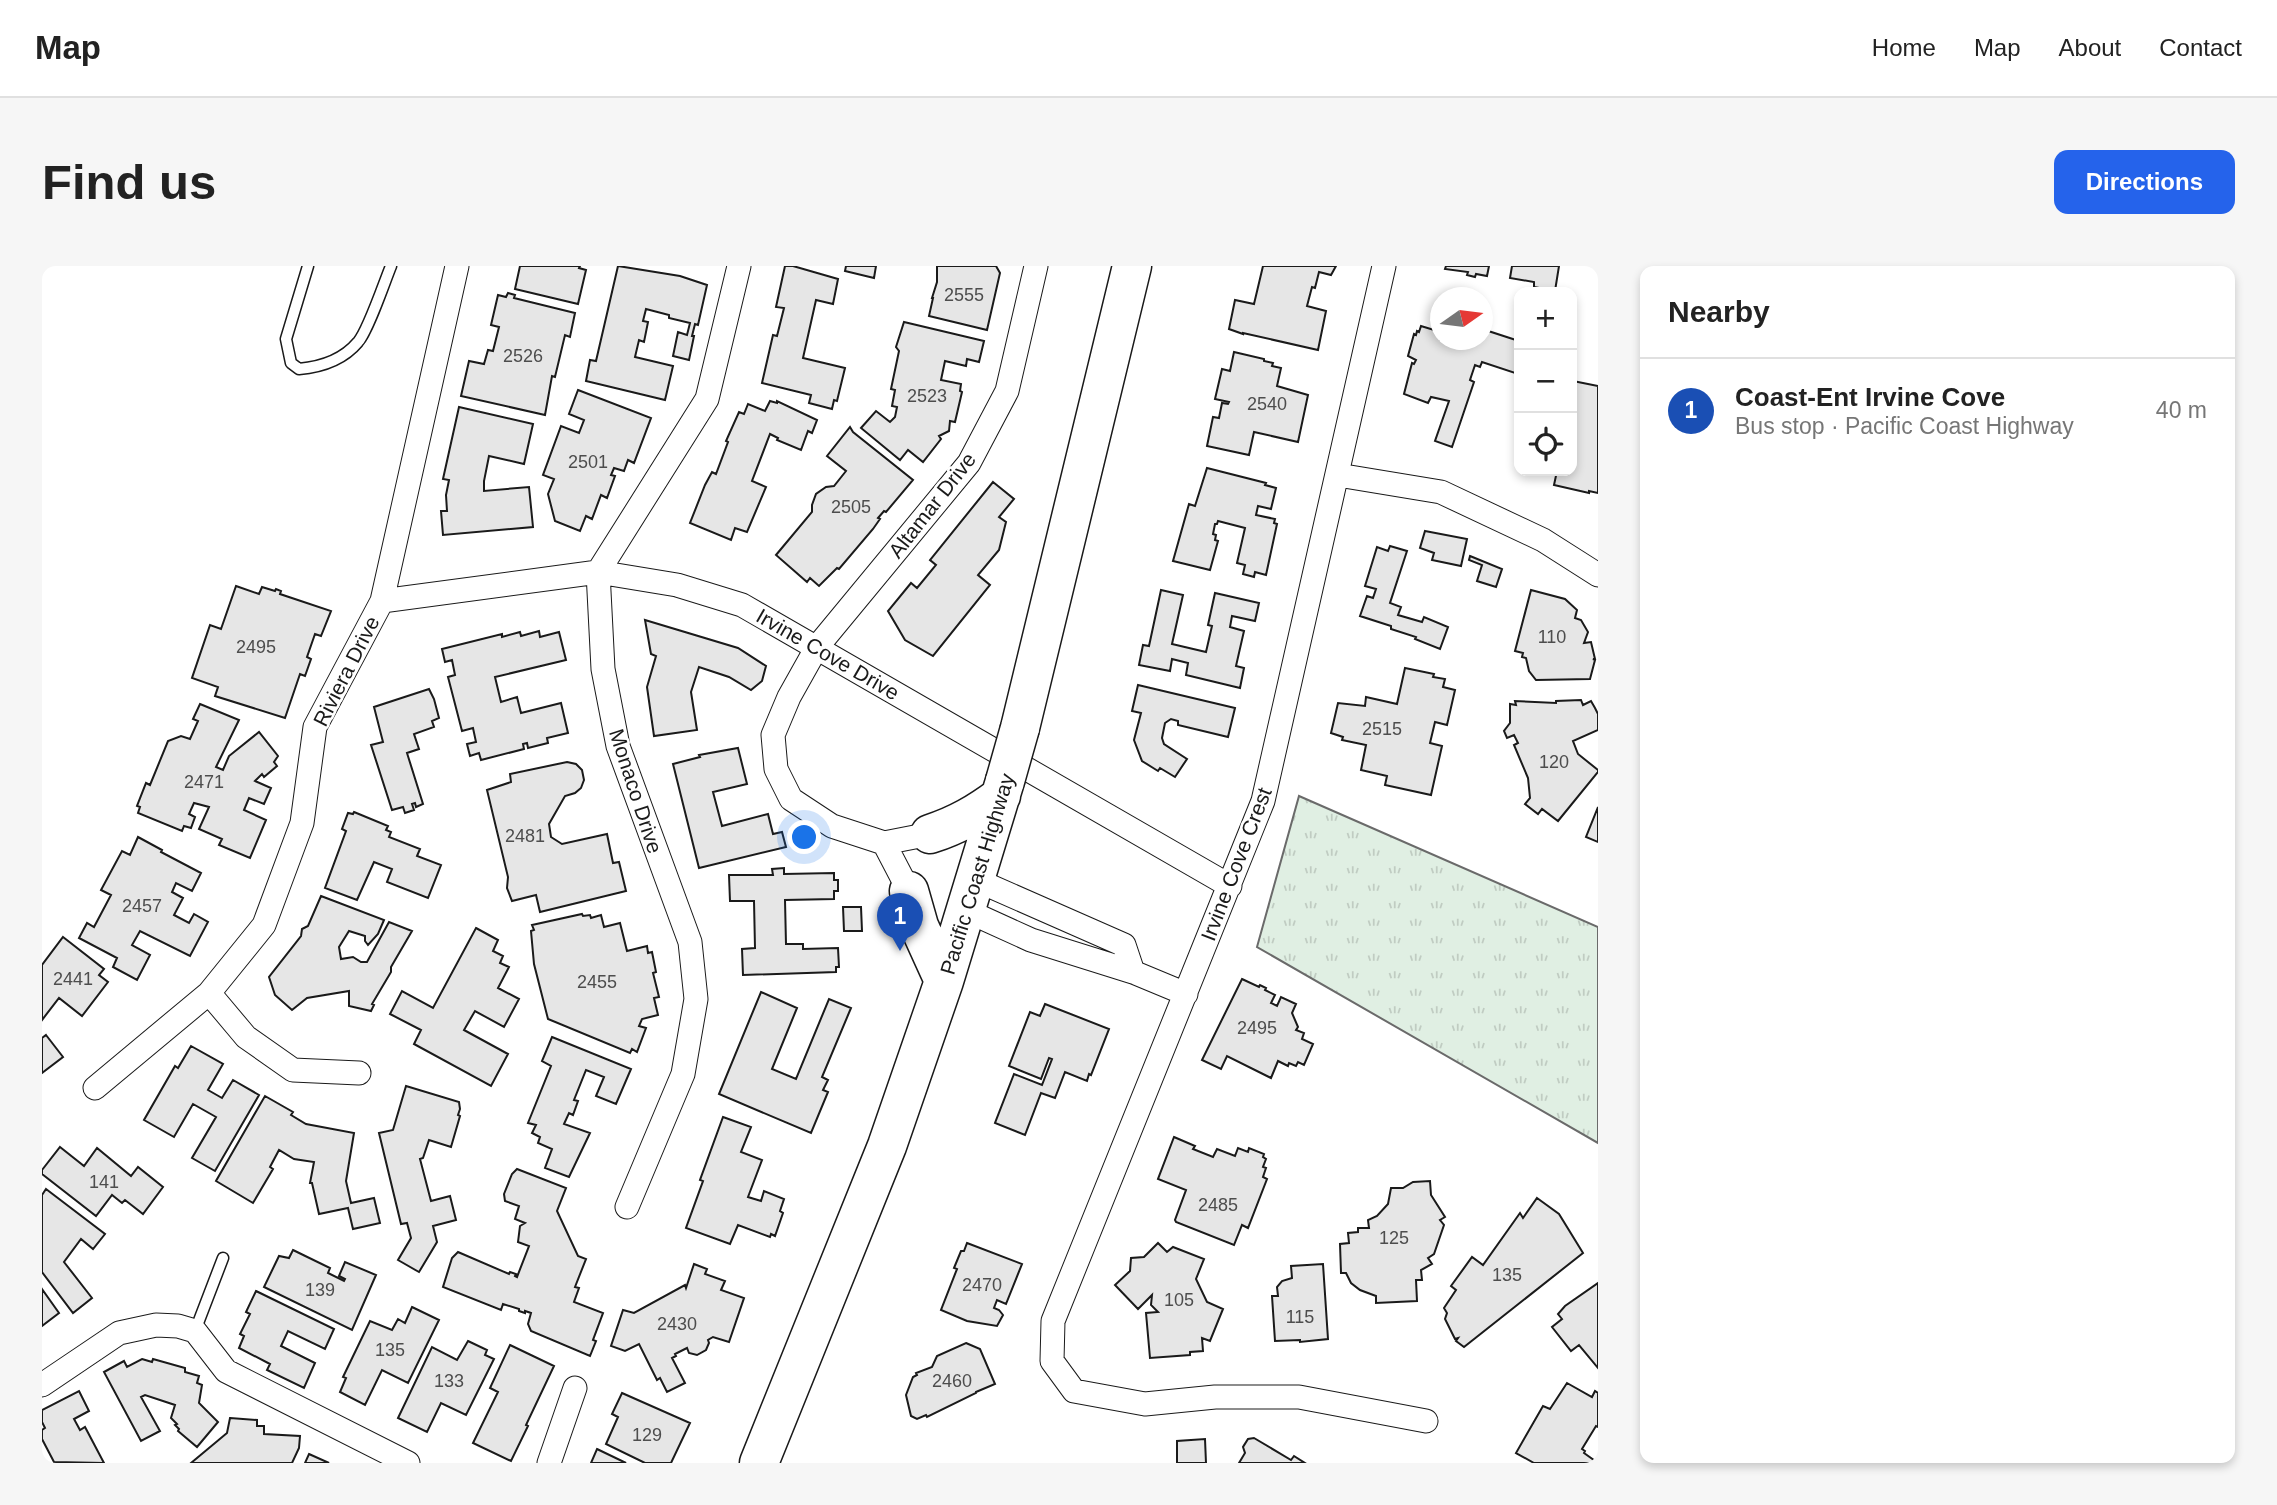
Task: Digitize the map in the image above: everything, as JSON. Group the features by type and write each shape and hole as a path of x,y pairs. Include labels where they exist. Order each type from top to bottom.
{"highway":[{"name":"Pacific Coast Highway","path":"759,1463 887,1146 944,981 1020,727 1132,266"},
{"path":"930,834 954,827 975,816 1003,788"},
{"path":"909,891 919,926 944,981"}],"street":[{"name":"Riviera Drive","path":"95,1088 209,993 264,925 302,823 315,727 382,601 457,266"},
{"path":"598,572 707,399 740,266"},
{"name":"Altamar Drive","path":"884,843 832,826 790,799 776,769 773,735 789,697 817,647 969,463 1007,391 1036,266"},
{"name":"Irvine Cove Crest","path":"1384,266 1264,801 1053,1321 1052,1361 1074,1391 1145,1404 1214,1397 1300,1397 1426,1421"},
{"path":"1338,475 1441,492 1543,540 1598,575"},
{"name":"Irvine Cove Drive","path":"382,601 598,572 677,585 742,605 1230,886"},
{"name":"Monaco Drive","path":"598,572 603,668 618,746 690,942 696,999 683,1074 627,1208"},
{"path":"909,891 884,843 930,834"},
{"path":"969,895 1045,912 1124,945 1133,972"},
{"path":"969,895 1031,940 1133,972 1186,994"},
{"path":"209,993 246,1037 293,1070 359,1073"},
{"path":"42,1385 120,1333 156,1325 178,1326 195,1331 226,1371 408,1463"},
{"path":"549,1463 575,1388"}],"lane":[{"path":"308,266 286,339 291,363 299,369 319,367 339,358 359,341 391,266"},
{"path":"195,1331 223,1258"}],"green space":[{"path":"1299,796 1598,927 1598,1143 1257,947"}],"building":[{"path":"520,266 580,266 579,268 586,270 578,304 515,289"},
{"path":"618,266 680,276 707,285 698,325 695,324 692,336 689,360 673,356 678,332 687,335 690,323 646,309 643,321 648,322 644,342 639,340 635,357 673,366 665,400 586,381 590,360 596,361"},
{"path":"785,266 838,279 833,304 816,300 803,358 845,368 837,401 834,400 832,409 809,403 811,395 762,383 773,335 777,336 784,308 776,307"},
{"path":"846,266 876,266 874,278 845,271"},
{"path":"937,266 996,266 1000,273 987,330 929,316 937,282"},
{"path":"1263,266 1336,266 1331,275 1319,272 1307,306 1326,311 1318,350 1229,329 1235,300 1254,304"},
{"path":"1446,266 1489,266 1487,276 1476,274 1475,277 1467,275 1468,272 1445,269"},
{"path":"1512,266 1559,266 1556,287 1534,287 1534,282 1510,278"},
{"path":"508,293 515,295 514,298 575,313 570,337 565,335 555,377 552,376 545,415 461,396 469,361 484,364 488,350 493,351 499,327 491,325 498,295 506,297"},
{"path":"904,322 984,341 979,362 967,359 966,366 945,361 941,380 961,384 962,392 955,422 950,421 949,431 939,436 941,439 923,462 908,450 900,460 861,428 876,411 890,422 895,417 897,407 892,406 895,390 891,389 899,351 896,347"},
{"path":"1421,326 1430,329 1430,350 1493,350 1493,333 1514,339 1514,373 1482,362 1480,367 1475,365 1470,380 1474,382 1452,447 1435,441 1449,401 1431,397 1428,403 1404,394 1412,363 1416,360 1408,356 1414,334 1419,332"},
{"path":"1234,352 1273,363 1272,366 1281,368 1277,386 1308,395 1298,442 1254,432 1249,455 1207,446 1213,417 1219,418 1222,403 1229,402 1215,399 1222,369 1230,371"},
{"path":"1577,382 1598,386 1598,493 1554,485 1556,476 1577,476"},
{"path":"578,390 651,418 634,463 628,460 624,471 614,468 611,475 615,476 607,498 601,495 592,519 586,516 580,531 555,521 548,494 554,479 543,475 561,426 579,433 584,420 569,414"},
{"path":"770,401 777,401 817,420 812,433 808,431 801,450 777,440 778,438 770,434 752,481 766,487 747,532 735,528 731,540 690,523 705,485 712,472 716,474 728,442 726,441 739,412 744,414 748,404 765,411"},
{"path":"459,407 533,424 524,464 489,456 484,491 529,487 533,527 443,535 441,511 447,511 449,480 443,479"},
{"path":"850,427 913,480 878,518 880,519 873,529 839,569 819,586 810,578 807,582 776,555 812,512 816,494 826,487 834,486 846,471 827,456"},
{"path":"1207,468 1276,488 1271,509 1258,506 1256,515 1275,519 1274,523 1277,524 1266,575 1255,572 1254,577 1243,574 1245,565 1237,563 1245,528 1218,521 1213,534 1218,541 1210,570 1173,561 1189,504 1195,506"},
{"path":"993,482 1014,499 999,517 1006,522 999,550 978,575 990,585 933,656 905,640 888,611 911,583 917,588 936,565 930,560"},
{"path":"1425,531 1467,539 1461,566 1432,560 1434,553 1420,548"},
{"path":"1390,546 1407,551 1390,603 1401,607 1398,615 1422,622 1424,617 1448,627 1440,649 1391,629 1391,626 1360,616 1367,596 1373,598 1376,589 1365,586 1377,547 1388,551"},
{"path":"1470,556 1502,569 1496,587 1477,581 1482,565 1469,560"},
{"path":"236,586 259,594 262,587 275,591 276,589 281,591 280,594 331,611 321,636 315,634 307,657 311,659 305,676 300,674 285,718 215,696 218,687 192,678 210,625 221,629"},
{"path":"1161,590 1183,595 1172,644 1206,652 1215,593 1259,603 1255,621 1232,616 1230,627 1244,631 1236,666 1244,668 1240,688 1186,675 1188,663 1172,659 1170,671 1139,665 1143,645 1149,646"},
{"path":"1531,590 1565,599 1577,610 1575,618 1581,620 1588,632 1584,643 1591,642 1595,659 1590,679 1536,680 1529,671 1526,658 1522,657 1523,653 1515,651"},
{"path":"645,620 738,648 766,666 762,681 751,690 729,677 699,667 691,692 697,730 654,736 647,687 656,656 651,654"},
{"path":"539,631 540,637 559,632 566,660 495,677 501,702 517,697 521,713 561,703 568,733 547,738 548,743 528,748 527,743 523,744 524,749 481,760 479,753 470,756 467,744 476,742 473,728 462,731 448,677 455,675 452,660 445,662 442,649 502,634 502,637 520,632 521,636"},
{"path":"1405,668 1434,674 1433,677 1445,679 1443,687 1455,690 1447,725 1435,722 1430,743 1442,746 1431,795 1385,785 1387,776 1361,770 1366,745 1342,740 1343,737 1331,733 1338,703 1365,706 1366,697 1397,704"},
{"path":"1138,685 1235,708 1228,737 1178,725 1178,721 1171,719 1165,723 1162,738 1164,744 1187,759 1175,777 1160,768 1158,771 1142,761 1134,740 1141,713 1132,711"},
{"path":"429,689 439,718 432,721 434,727 414,734 419,749 407,753 423,804 416,807 415,803 412,804 414,810 405,813 403,807 392,810 371,745 383,742 374,707"},
{"path":"1581,700 1583,705 1591,701 1595,708 1598,714 1598,730 1573,741 1578,754 1598,772 1558,821 1542,809 1538,814 1525,804 1530,798 1528,778 1514,745 1518,743 1514,735 1507,738 1504,731 1510,723 1510,704 1516,705 1515,701 1556,703"},
{"path":"200,704 239,720 216,767 223,770 229,756 259,732 278,756 274,762 277,766 255,781 271,788 264,804 249,798 244,810 266,820 250,858 219,845 222,839 199,829 209,807 194,803 189,814 195,817 191,828 184,826 182,831 138,813 140,807 137,806 146,783 150,785 168,741 181,736 190,739 198,721 193,719"},
{"path":"738,748 747,784 713,792 722,826 768,814 773,834 782,832 786,847 699,868 673,764 700,757 699,755"},
{"path":"567,762 576,764 582,770 584,780 581,788 565,796 549,824 551,837 562,844 607,834 613,863 619,862 626,891 540,912 536,895 512,901 487,790 511,782 510,774"},
{"path":"1598,807 1598,842 1586,837"},
{"path":"354,812 388,826 386,830 391,832 389,837 420,849 417,856 441,865 428,898 387,882 392,869 374,862 357,900 325,888 346,831 342,829 348,813"},
{"path":"138,837 201,873 192,891 176,883 172,892 183,898 174,915 189,923 194,914 208,922 190,956 140,931 132,945 150,955 137,980 113,967 117,958 79,938 87,923 94,927 111,895 101,890 122,851 130,855"},
{"path":"784,868 784,874 834,873 834,880 838,880 838,891 834,891 834,899 785,900 786,944 803,944 803,949 838,948 839,967 836,967 836,972 743,975 742,949 755,948 754,901 730,901 729,875 773,875 772,869"},
{"path":"321,896 384,920 378,934 368,945 365,936 349,931 339,947 341,959 353,957 367,962 389,922 412,931 372,1004 374,1005 371,1011 349,1006 349,991 307,998 292,1010 275,995 269,977 301,936 302,929 308,926"},
{"path":"843,907 861,907 862,931 844,931"},
{"path":"582,914 590,915 591,918 601,915 604,927 620,923 627,951 647,946 648,953 652,952 656,972 653,973 659,997 654,998 658,1015 642,1019 639,1026 646,1028 637,1052 632,1049 630,1053 548,1019 534,964 532,925"},
{"path":"476,928 498,940 493,951 503,956 500,963 509,967 498,988 519,999 504,1027 475,1011 464,1030 508,1054 491,1086 414,1044 421,1030 390,1014 402,991 433,1008"},
{"path":"63,937 104,969 99,975 108,982 82,1016 59,998 42,1020 42,965"},
{"path":"1242,979 1266,988 1265,990 1275,995 1271,1003 1277,1006 1281,997 1296,1004 1292,1013 1298,1027 1296,1030 1304,1033 1302,1039 1313,1044 1304,1065 1298,1062 1296,1066 1289,1063 1288,1066 1278,1061 1271,1078 1227,1056 1221,1069 1202,1060"},
{"path":"761,992 797,1008 772,1069 796,1079 829,999 851,1008 822,1077 828,1080 823,1090 828,1092 811,1133 719,1094"},
{"path":"1045,1004 1109,1029 1087,1081 1065,1072 1055,1098 1041,1093 1025,1135 995,1123 1014,1074 1042,1085 1052,1059 1049,1058 1041,1079 1009,1066 1030,1012 1040,1016"},
{"path":"46,1035 63,1057 42,1073 42,1038"},
{"path":"552,1037 631,1069 616,1104 596,1096 604,1077 586,1070 574,1100 578,1101 573,1115 569,1113 564,1124 590,1133 569,1177 545,1168 552,1149 538,1143 540,1137 532,1133 536,1125 528,1123 551,1066 542,1061"},
{"path":"191,1046 223,1064 208,1090 222,1098 233,1080 259,1095 215,1171 192,1158 216,1117 193,1104 174,1137 144,1120 175,1066 178,1068"},
{"path":"406,1086 459,1102 460,1109 451,1147 429,1140 423,1158 420,1159 431,1201 450,1196 456,1220 433,1226 437,1242 419,1272 398,1260 411,1238 407,1223 401,1224 379,1133 393,1130"},
{"path":"265,1096 293,1112 291,1115 306,1124 354,1133 346,1181 351,1203 374,1198 380,1223 353,1229 348,1208 319,1214 310,1183 314,1162 294,1159 279,1150 270,1167 273,1169 253,1203 216,1181"},
{"path":"723,1117 751,1127 741,1152 762,1160 748,1197 761,1201 764,1191 784,1199 780,1211 783,1213 775,1236 771,1234 770,1237 738,1225 730,1244 686,1228"},
{"path":"1174,1137 1213,1157 1217,1149 1235,1156 1238,1148 1248,1152 1249,1148 1264,1154 1266,1159 1263,1167 1266,1168 1263,1177 1267,1179 1248,1228 1242,1225 1234,1245 1176,1222 1186,1190 1158,1179"},
{"path":"60,1147 84,1166 97,1148 131,1176 138,1167 163,1187 143,1214 125,1200 122,1203 112,1195 96,1216 42,1174 42,1170"},
{"path":"517,1169 566,1188 557,1211 578,1256 586,1259 575,1287 579,1288 574,1302 603,1313 590,1356 531,1331 528,1324 531,1313 503,1304 501,1310 443,1287 452,1258 458,1252 509,1274 516,1274 517,1277 529,1246 518,1242 520,1226 525,1223 515,1219 519,1206 505,1201 504,1194 512,1174"},
{"path":"1430,1181 1431,1195 1445,1217 1440,1220 1444,1225 1434,1254 1428,1258 1432,1264 1421,1270 1422,1280 1416,1280 1417,1301 1376,1303 1376,1296 1360,1290 1351,1283 1346,1273 1341,1273 1340,1244 1349,1243 1348,1233 1358,1232 1358,1228 1369,1228 1368,1220 1377,1216 1388,1204 1391,1188 1403,1188 1413,1182"},
{"path":"46,1189 105,1234 93,1249 81,1239 64,1262 92,1298 73,1313 42,1272 42,1195"},
{"path":"1537,1198 1559,1214 1583,1253 1464,1347 1456,1341 1458,1338 1455,1339 1445,1319 1447,1313 1444,1308 1456,1290 1451,1286 1472,1257 1483,1265 1520,1213 1523,1218"},
{"path":"967,1243 1022,1264 1006,1304 997,1300 994,1308 1003,1315 997,1326 967,1321 941,1310 957,1269 954,1268"},
{"path":"1158,1243 1167,1252 1173,1247 1204,1259 1196,1279 1207,1302 1223,1309 1210,1341 1202,1338 1203,1351 1190,1352 1190,1355 1150,1358 1146,1313 1158,1312 1151,1305 1152,1295 1138,1309 1115,1285 1130,1271 1131,1258 1144,1257"},
{"path":"293,1250 330,1268 328,1273 344,1281 345,1279 339,1276 345,1262 376,1275 352,1330 264,1287 279,1256 289,1258"},
{"path":"694,1264 707,1269 705,1274 725,1281 721,1290 744,1298 729,1342 713,1337 708,1340 706,1350 697,1355 689,1353 687,1348 675,1354 672,1358 685,1383 667,1392 660,1378 657,1380 639,1344 625,1351 611,1346 623,1310 634,1313 685,1285 686,1288"},
{"path":"1323,1264 1328,1339 1275,1341 1272,1296 1278,1296 1277,1287 1282,1281 1292,1278 1291,1266"},
{"path":"1598,1283 1598,1368 1579,1345 1571,1351 1552,1327 1562,1319 1558,1314 1565,1306"},
{"path":"42,1289 59,1313 42,1326"},
{"path":"256,1291 334,1329 325,1349 288,1331 281,1346 315,1363 304,1388 267,1370 270,1364 239,1348 244,1336 240,1334 250,1314 246,1312"},
{"path":"412,1307 439,1320 408,1383 382,1370 365,1405 340,1392 346,1378 343,1377 370,1321 392,1330 398,1319 405,1323"},
{"path":"468,1341 487,1350 485,1355 494,1359 466,1415 441,1403 427,1432 398,1418 432,1347 457,1360"},
{"path":"966,1343 980,1349 995,1384 927,1417 926,1415 917,1419 911,1416 906,1395 916,1373 932,1367 937,1356"},
{"path":"510,1345 554,1366 511,1461 473,1443 498,1392 490,1388"},
{"path":"142,1359 152,1362 153,1359 185,1368 185,1372 199,1376 197,1383 202,1385 199,1403 218,1422 197,1447 178,1431 175,1425 177,1424 171,1418 175,1405 145,1395 141,1397 160,1431 141,1441 104,1372 124,1361 127,1367"},
{"path":"1567,1383 1592,1397 1595,1391 1598,1393 1598,1427 1596,1426 1582,1449 1598,1463 1534,1463 1516,1453 1543,1406 1550,1409"},
{"path":"79,1391 89,1411 74,1419 80,1430 85,1427 104,1463 54,1462 42,1439 42,1430 45,1428 42,1410"},
{"path":"622,1393 690,1423 671,1463 645,1463 606,1444 618,1417 612,1414"},
{"path":"230,1418 257,1420 257,1426 264,1426 264,1434 300,1436 299,1448 292,1463 191,1463 227,1433"},
{"path":"1254,1438 1291,1460 1294,1456 1305,1463 1239,1463 1245,1453 1243,1447 1248,1439"},
{"path":"1205,1439 1206,1463 1177,1463 1177,1441"},
{"path":"597,1449 626,1463 591,1463"},
{"path":"309,1454 329,1463 305,1463"}],"place":[{"name":"Coast-Ent Irvine Cove","path":"900,951"}]}
